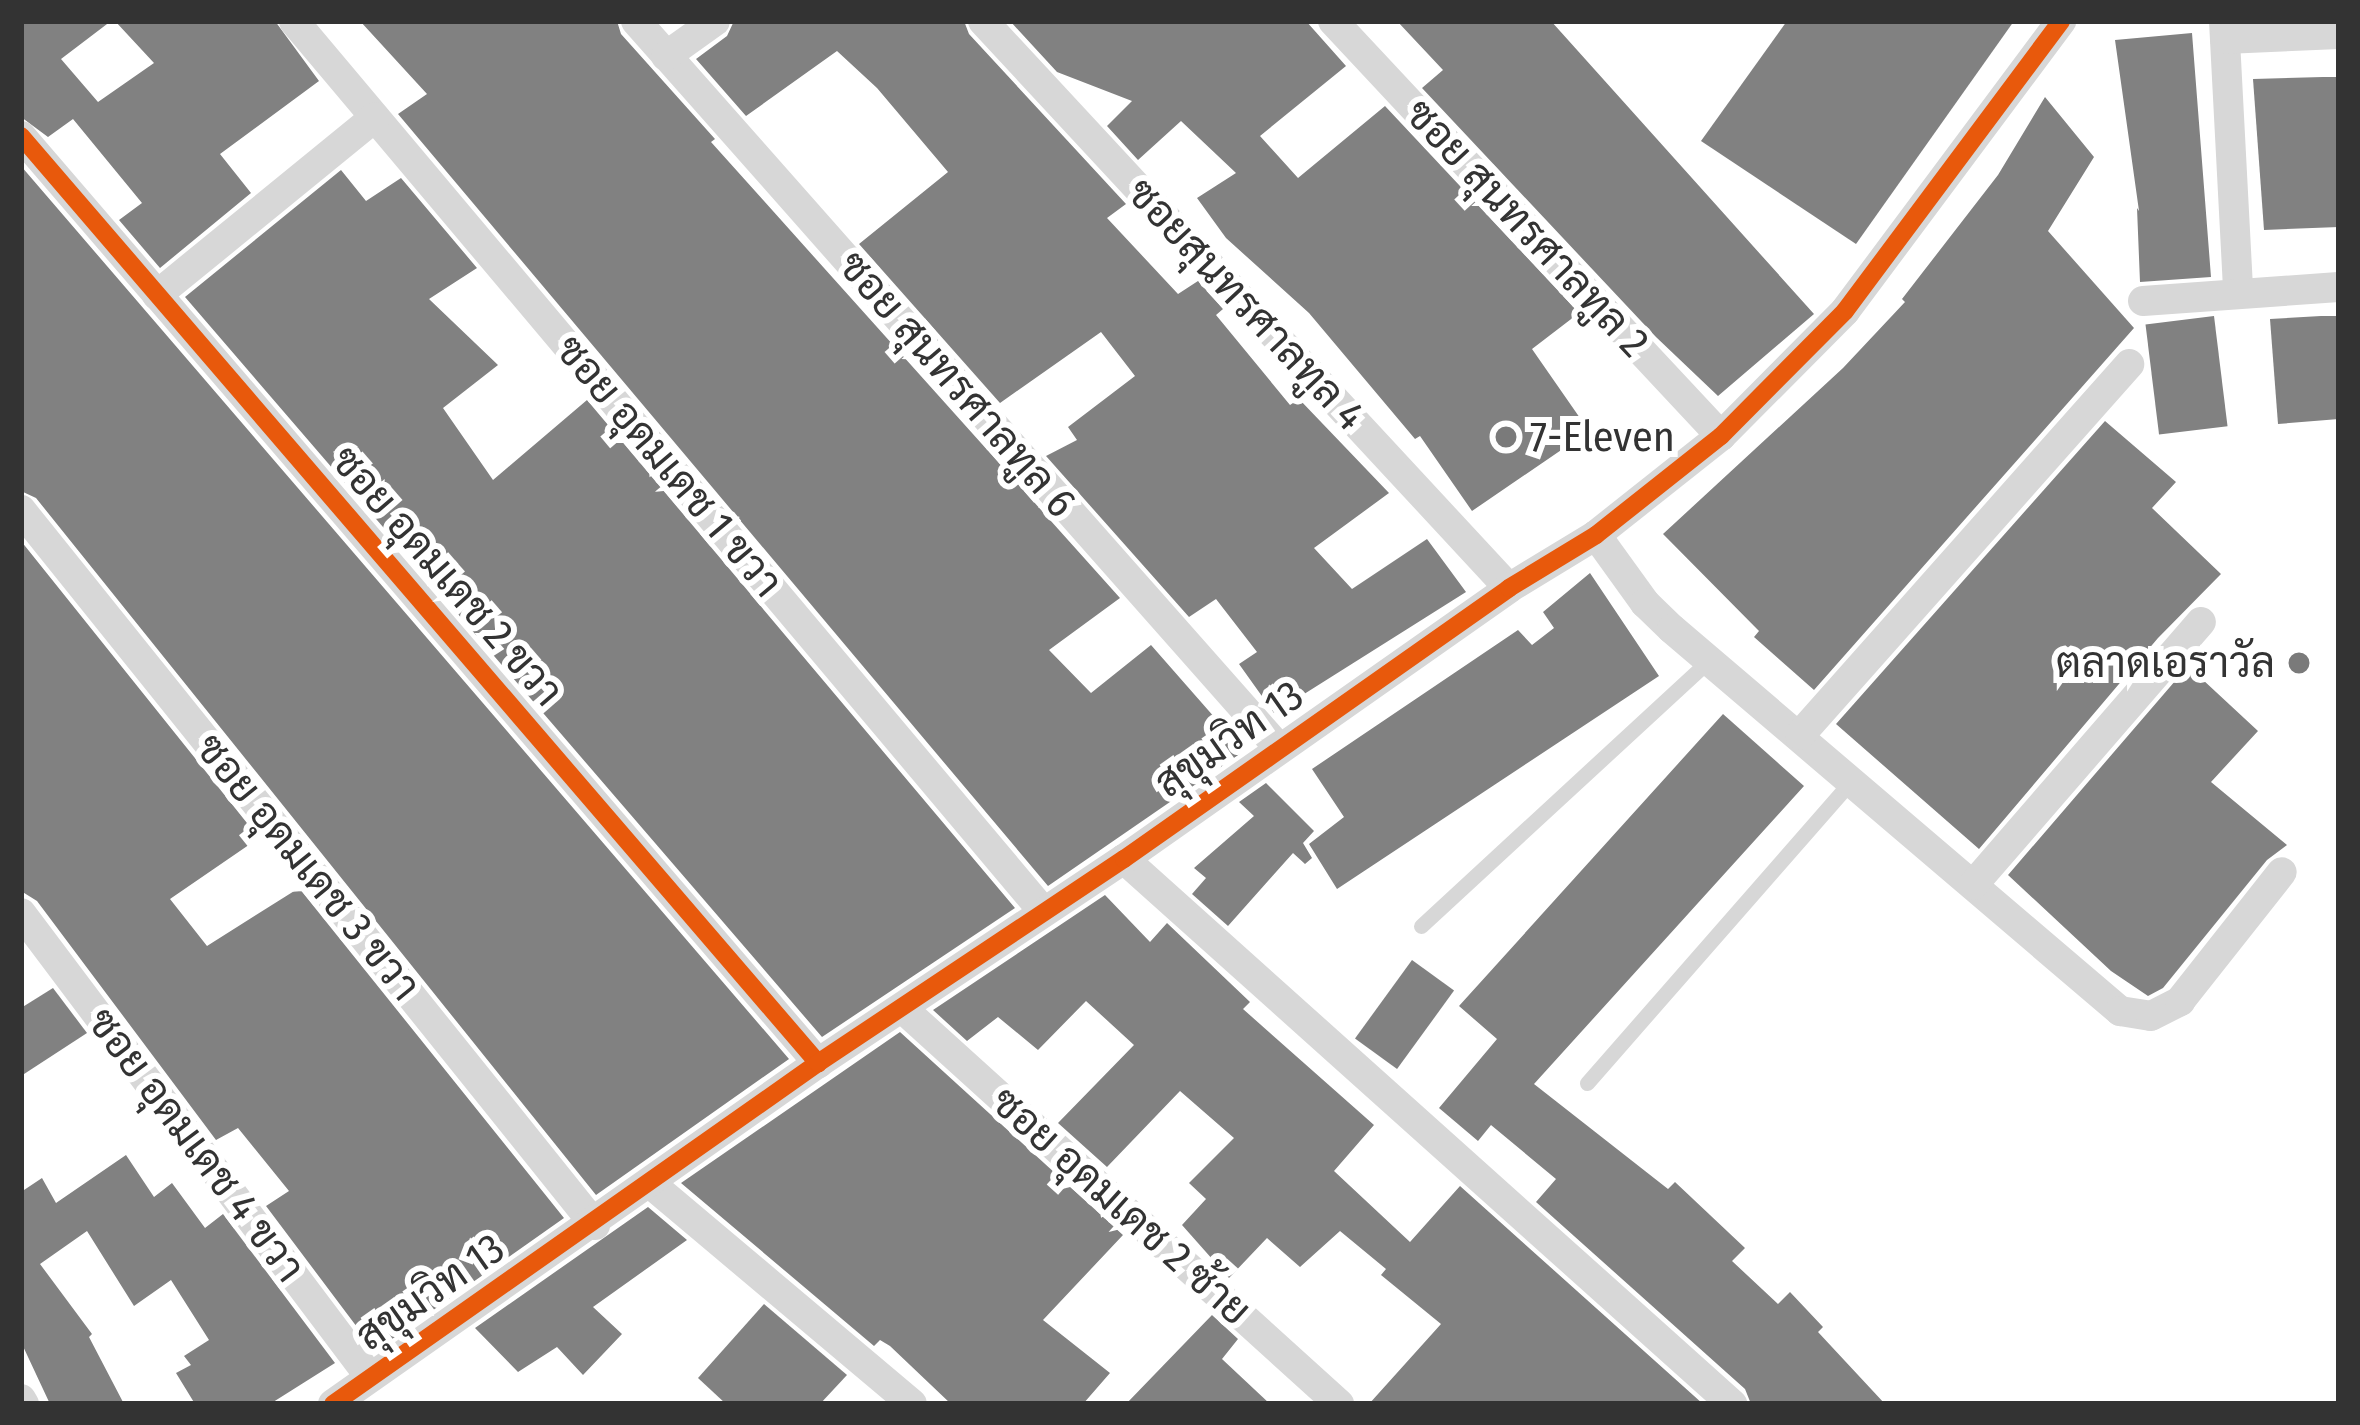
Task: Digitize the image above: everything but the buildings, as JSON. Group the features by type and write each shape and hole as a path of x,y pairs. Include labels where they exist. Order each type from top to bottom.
{"street":[{"name":"ซอย อุดมเดช 1 ขวา","path":"294,21 1043,910"},
{"name":"ซอย สุนทรศาลทูล 6","path":"636,21 1278,747"},
{"path":"666,56 715,21"},
{"name":"ซอยสุนทรศาลทูล 4","path":"983,21 1510,587"},
{"name":"ซอย สุนทรศาลทูล 2","path":"1334,21 1721,436"},
{"name":"สุขุมวิท 13","path":"333,1404 480,1298 595,1225 818,1063 1124,859 1510,587 1596,535 1721,436 1845,311 2061,21"},
{"path":"2238,291 2224,30 2339,34"},
{"path":"157,295 375,116"},
{"name":"ซอย อุดมเดช 2 ขวา","path":"21,136 818,1063"},
{"path":"2144,301 2339,287"},
{"path":"1800,735 2128,364"},
{"name":"ซอย อุดมเดช 3 ขวา","path":"21,510 595,1225"},
{"path":"1596,535 1645,603 2120,1011 2151,1016 2180,1001 2282,872"},
{"path":"1973,885 2201,622"},
{"path":"1124,859 1732,1404"},
{"name":"ซอย อุดมเดช 4 ขวา","path":"21,913 370,1377"},
{"name":"ซอย อุดมเดช 2 ซ้าย","path":"902,1008 1339,1404"},
{"path":"651,1184 912,1404"}],"lane":[{"path":"1421,926 1709,660"},
{"path":"1587,1083 1852,780"}],"cycle path":[{"path":"333,1404 818,1063 1124,859 1509,588 1596,535 1721,436 1845,311 2061,21"},
{"path":"21,136 818,1063"}],"place":[{"name":"7-Eleven","path":"1506,437"},
{"name":"ตลาดเอราวัล","path":"2299,663"}]}
